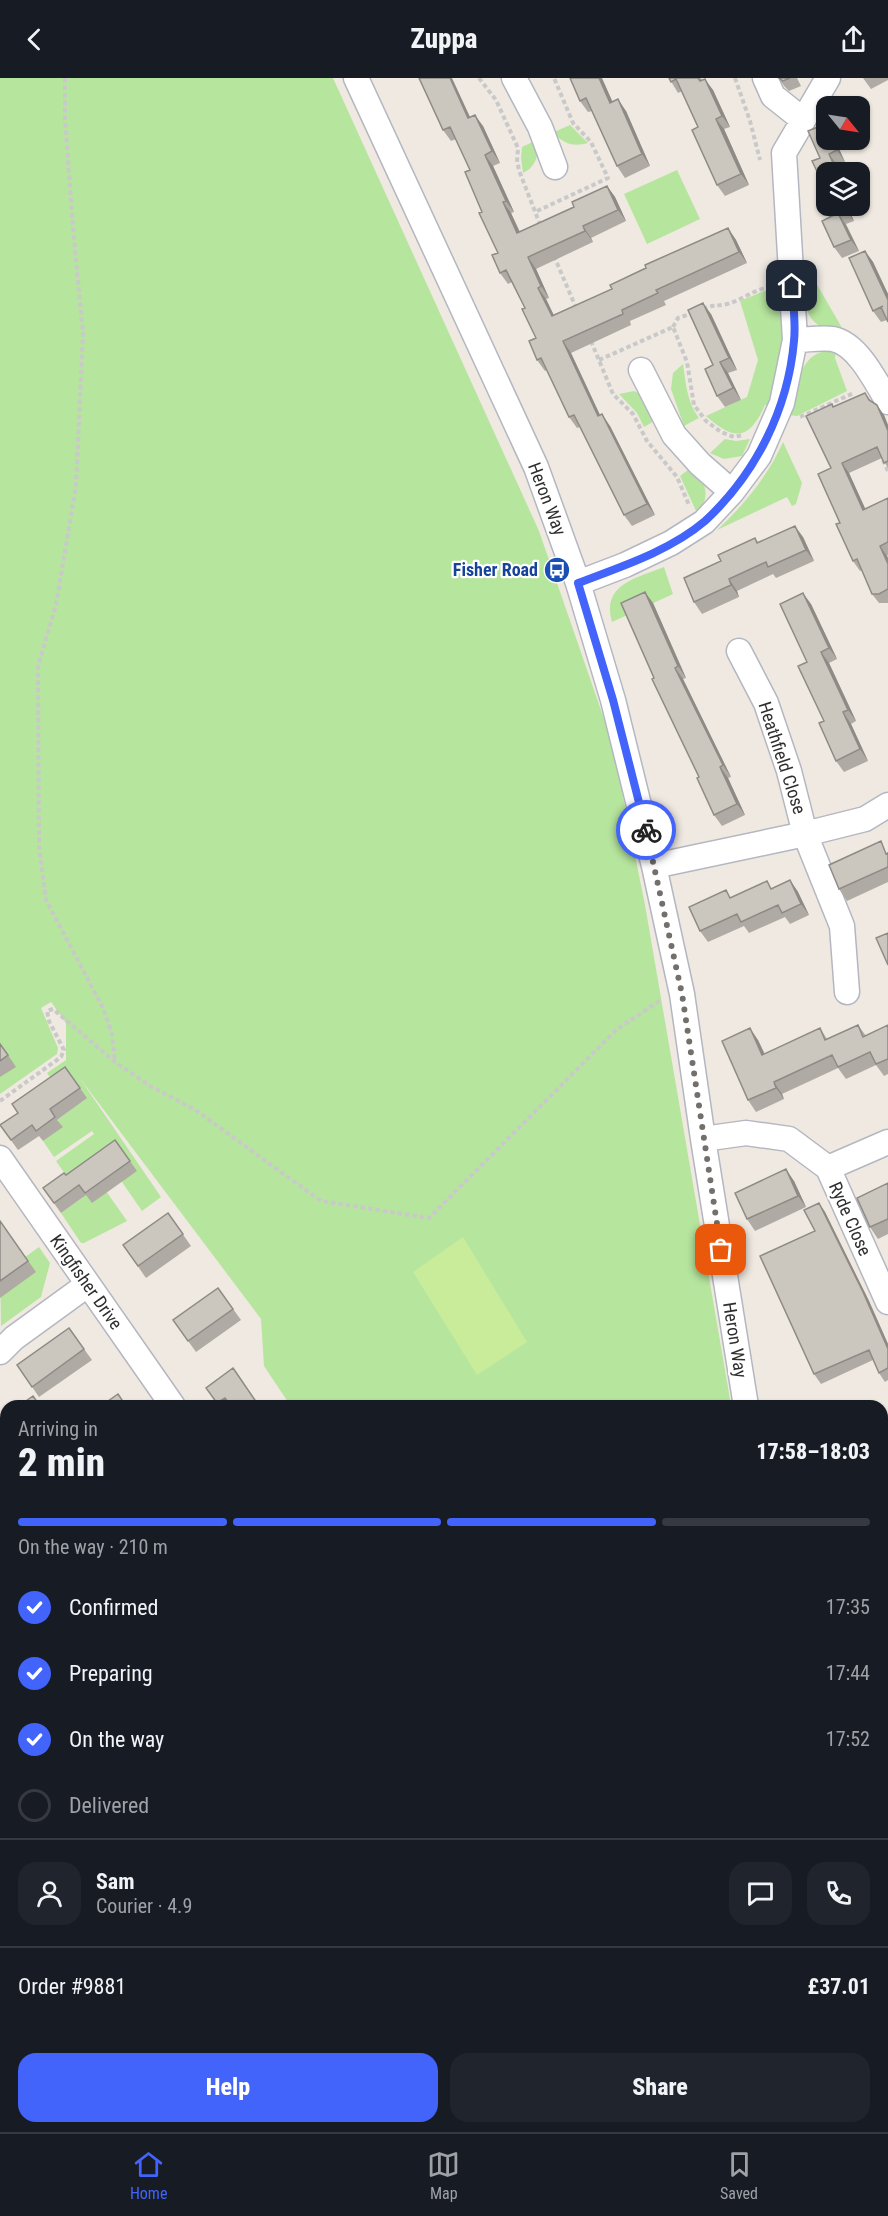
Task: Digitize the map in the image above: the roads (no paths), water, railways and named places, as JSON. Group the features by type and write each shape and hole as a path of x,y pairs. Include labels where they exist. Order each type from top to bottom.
{"street":[{"path":"514,78 540,127 555,167"},
{"path":"765,78 773,96 802,120"},
{"path":"578,583 625,565 671,543 698,525 732,492 759,456 782,403 795,340 784,153 828,78"},
{"name":"Heron Way","path":"361,80 536,467 578,583 613,700 654,866 682,994 745,1400"},
{"path":"795,340 834,339 842,343 858,355 888,402"},
{"path":"641,370 674,435 700,464 732,492"},
{"name":"Heathfield Close","path":"739,651 766,703 789,771 805,834"},
{"name":"Heathfield Close","path":"654,866 865,819 888,805"},
{"path":"805,834 842,927 847,992"},
{"name":"Ryde Close","path":"703,1139 746,1133 789,1139 828,1168 888,1302"},
{"name":"Ryde Close","path":"828,1168 888,1142"},
{"name":"Kingfisher Drive","path":"0,1158 169,1400"},
{"path":"0,1352 14,1338 87,1285"}],"place":[{"name":"Fisher Road","path":"557,570"}]}
